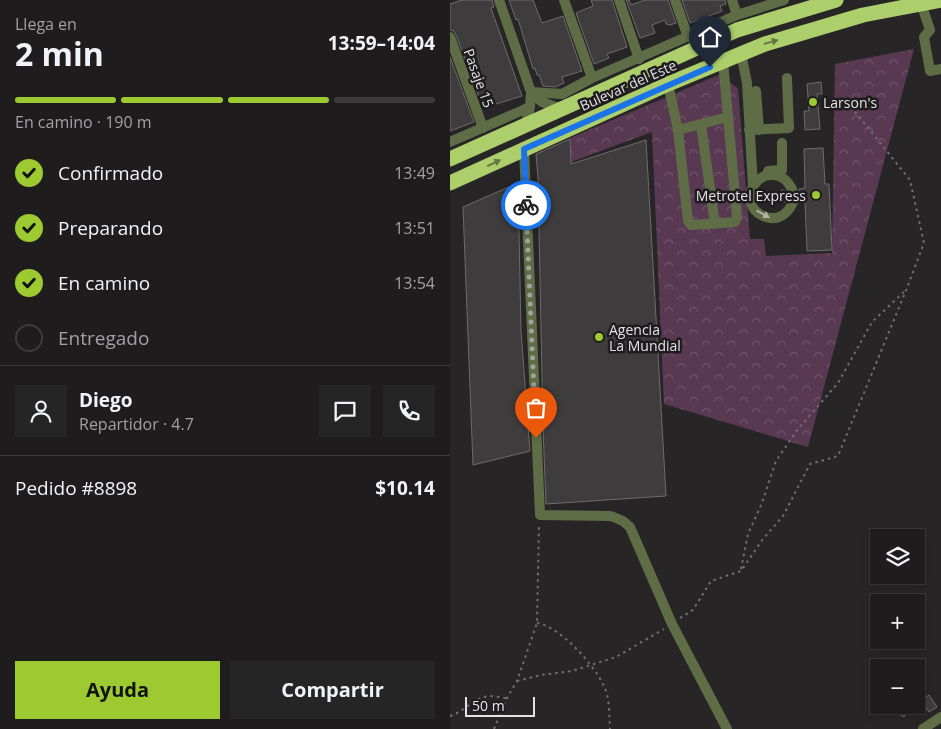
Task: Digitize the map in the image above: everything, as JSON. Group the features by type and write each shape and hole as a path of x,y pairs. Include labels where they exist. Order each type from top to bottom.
{"highway":[{"name":"Bulevar del Este","path":"450,159 737,30 836,0"},
{"name":"Bulevar del Este","path":"450,183 668,84 765,44 863,15 941,0"}],"street":[{"path":"499,0 531,92 526,124"},
{"path":"564,0 592,78"},
{"path":"619,0 639,59"},
{"path":"675,0 688,37"},
{"path":"732,0 737,15"},
{"path":"531,92 562,94 592,78 737,15 784,0"},
{"path":"921,3 930,30"},
{"path":"941,30 930,30 924,37 930,70 941,69"},
{"name":"Pasaje 15","path":"450,38 483,128"},
{"path":"742,53 754,130"},
{"path":"668,84 678,130 688,221 691,225 735,222 737,217 723,61"},
{"path":"754,130 789,128 787,78"},
{"path":"756,91 753,186 750,200 753,207 763,217 770,218 784,215 793,202"},
{"path":"531,92 542,102 560,109"},
{"path":"450,142 530,107"},
{"path":"678,130 728,117"},
{"path":"701,125 715,224"},
{"path":"752,172 782,170 782,143"},
{"path":"524,149 540,515 611,516 623,520 630,527 672,624 727,729"},
{"path":"753,186 763,177 777,176 784,178 792,189"},
{"path":"923,729 941,717"}],"path":[{"path":"517,681 541,675 572,671 616,657 693,610 711,580 741,571 763,539 783,516 810,464 838,456 924,243 910,180 852,108"},
{"path":"741,571 748,534 762,502 776,460 798,429 838,383 872,322 907,288"},
{"path":"494,729 507,698 517,681 537,623 540,515"},
{"path":"537,623 547,625 565,639 592,666 605,688 610,729"},
{"path":"450,716 456,715 483,698 491,696 507,698"}],"green space":[{"path":"914,49 808,447 664,404 652,132 571,162 570,138 721,74 738,89 750,239 764,239 766,256 832,253 835,64"}],"building":[{"path":"462,0 492,0 494,7 491,8 522,96 483,108 456,35 454,31 450,30 450,4"},
{"path":"509,0 533,0 542,23 563,16 582,71 562,77 564,83 555,87 543,86 535,68 533,69 518,19 516,20"},
{"path":"591,0 612,0 627,47 607,54 609,58 594,64 576,13 593,6"},
{"path":"626,0 629,0 631,5 645,0 668,0 676,23 666,24 665,20 652,25 655,33 640,38"},
{"path":"682,0 725,0 726,4 720,6 722,11 690,23"},
{"path":"450,57 474,122 450,131"},
{"name":"Larson's","path":"821,82 822,94 817,94 820,129 805,130 804,111 809,111 807,84"},
{"name":"Agencia La Mundial","path":"570,139 571,164 646,140 666,496 546,504 536,154"},
{"name":"Metrotel Express","path":"823,148 825,184 829,184 832,250 807,251 805,202 800,202 799,198 794,195 798,193 799,189 805,188 804,149"},
{"path":"518,183 521,331 530,451 473,465 463,207"},
{"path":"781,190 784,190 791,196 785,202 781,202"},
{"path":"929,695 937,707 929,712 925,706 925,698"}],"way so far":[{"path":"526,205 536,438"}],"place":[{"name":"Larson's","path":"813,102"},
{"name":"Metrotel Express","path":"816,195"},
{"name":"Agencia La Mundial","path":"599,337"}],"route":[{"path":"526,205 524,149 710,67"}]}
